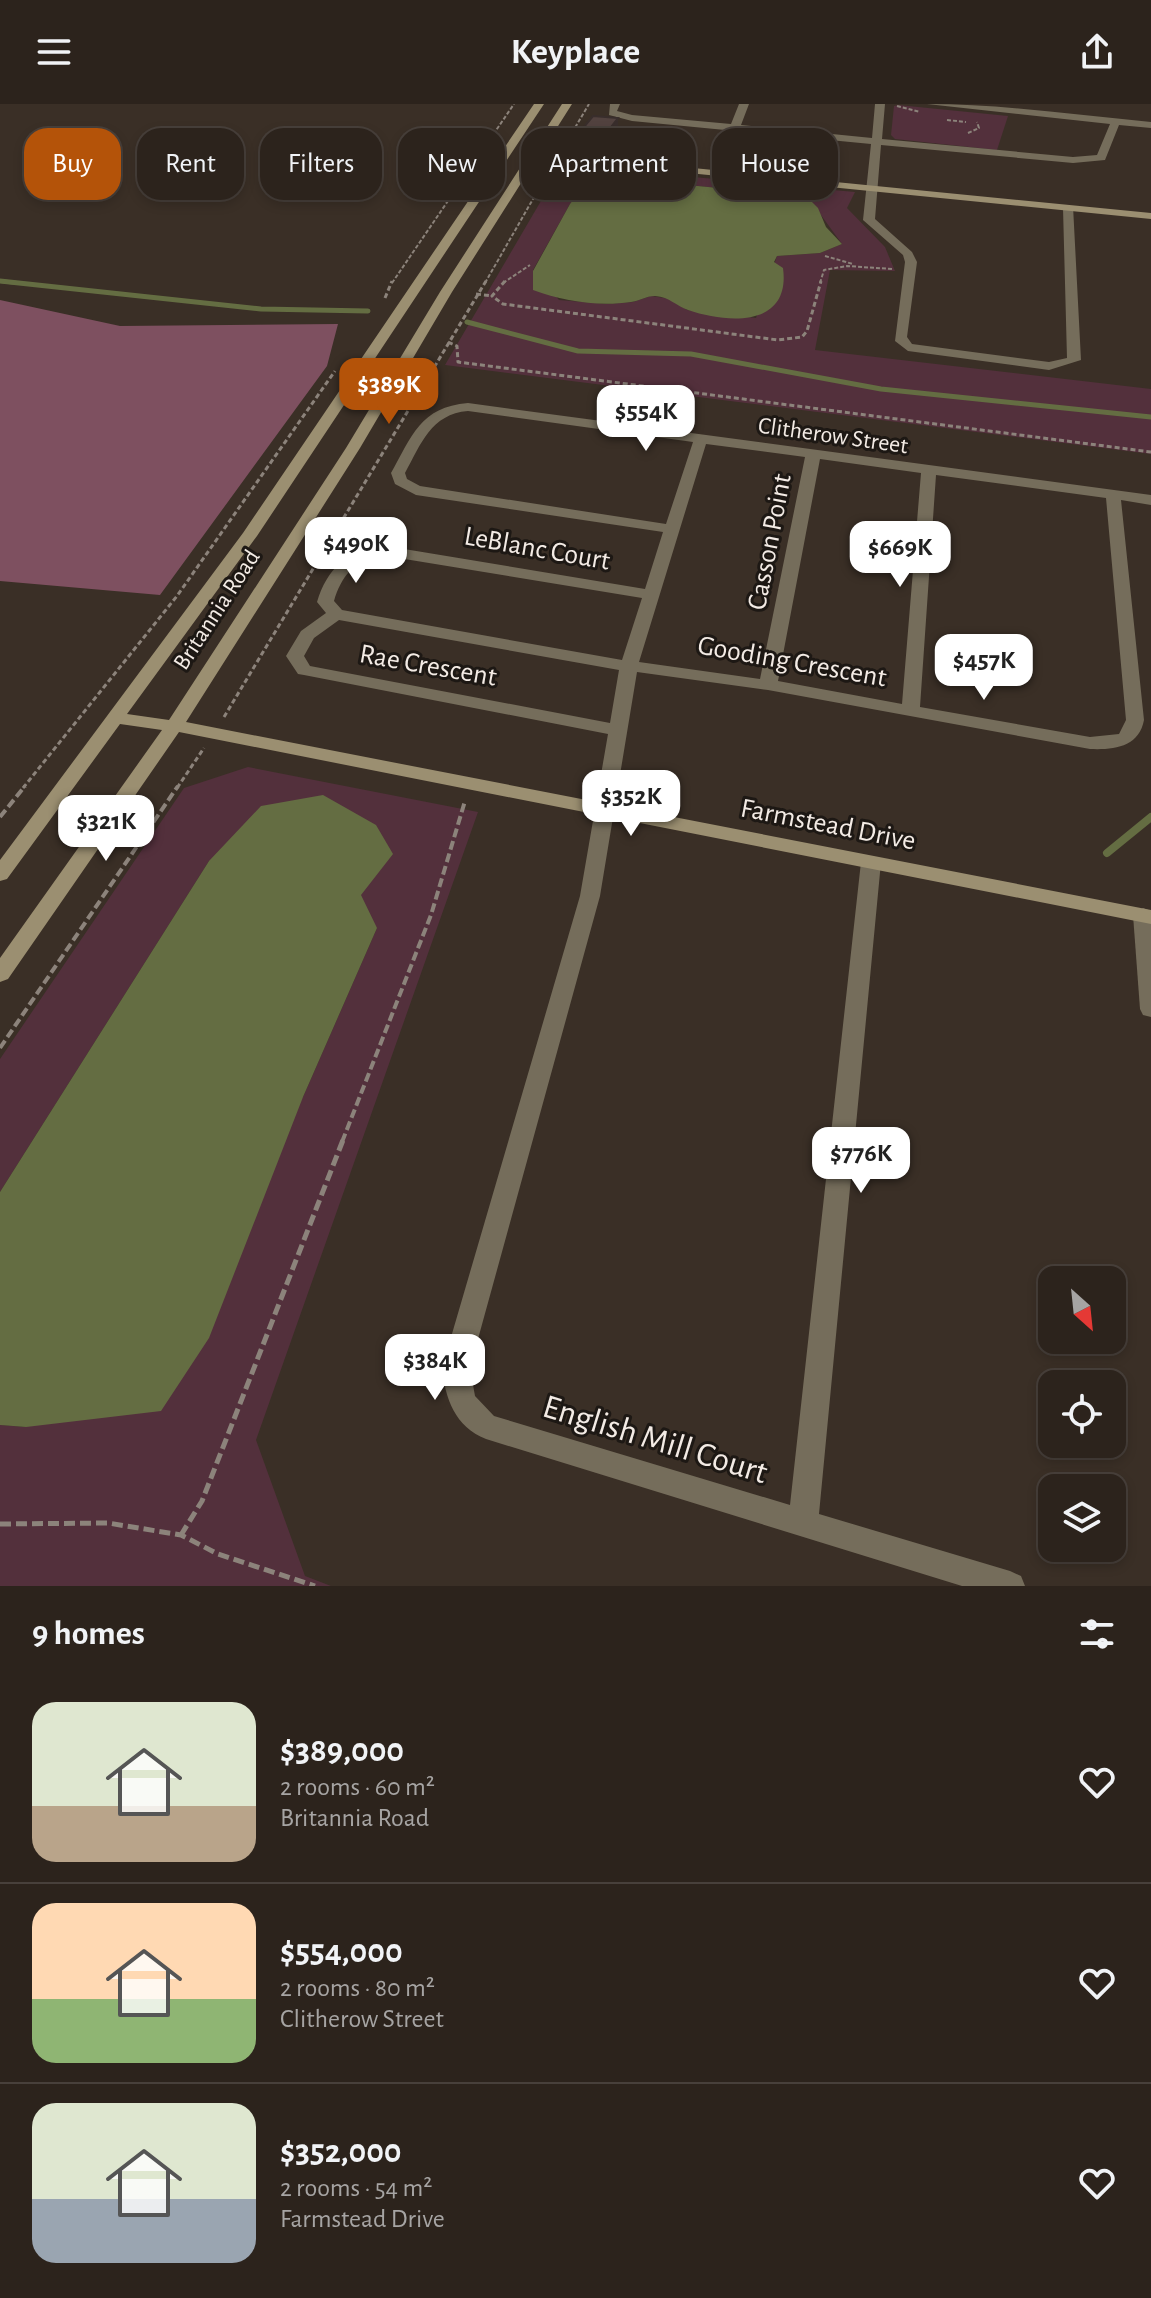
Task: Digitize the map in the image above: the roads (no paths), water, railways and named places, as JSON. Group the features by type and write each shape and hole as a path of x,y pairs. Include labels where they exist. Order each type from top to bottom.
{"main road":[{"name":"Britannia Road","path":"0,874 249,536 539,104"},
{"name":"Britannia Road","path":"552,128 567,104"},
{"path":"508,152 521,153"},
{"path":"696,171 1151,216"},
{"name":"Britannia Road","path":"0,974 174,726 353,448 446,292 521,178"},
{"name":"Farmstead Drive","path":"117,718 215,732 1147,916"}],"street":[{"path":"615,104 612,113 623,117 1090,160 1101,158 1116,121"},
{"path":"735,127 744,104"},
{"path":"880,104 869,220 908,254 911,271 900,338 908,347 1049,366 1067,364 1075,357 1069,208"},
{"path":"932,104 1151,125"},
{"name":"Clitherow Street","path":"671,529 416,490 400,481 398,473 434,414 457,407 1151,500"},
{"name":"English Mill Court","path":"700,441 629,665 590,896 456,1368 457,1391 468,1414 486,1426 1010,1586"},
{"name":"Casson Point","path":"768,685 813,456"},
{"path":"911,710 929,471"},
{"name":"Gooding Crescent","path":"629,665 768,685 1090,743 1127,739 1134,731 1135,720 1113,495"},
{"name":"LeBlanc Court","path":"336,614 327,607 326,597 346,562 355,556 380,550 651,595"},
{"path":"336,614 629,665"},
{"name":"Rae Crescent","path":"336,614 307,635 295,656 304,670 618,730"},
{"path":"803,1523 871,862"},
{"path":"1147,916 1151,1009"}],"waterway":[{"path":"17,283 0,281 261,309 368,311"},
{"path":"467,322 578,351 691,354 881,389 1151,417"},
{"path":"1107,853 1151,817"}]}
